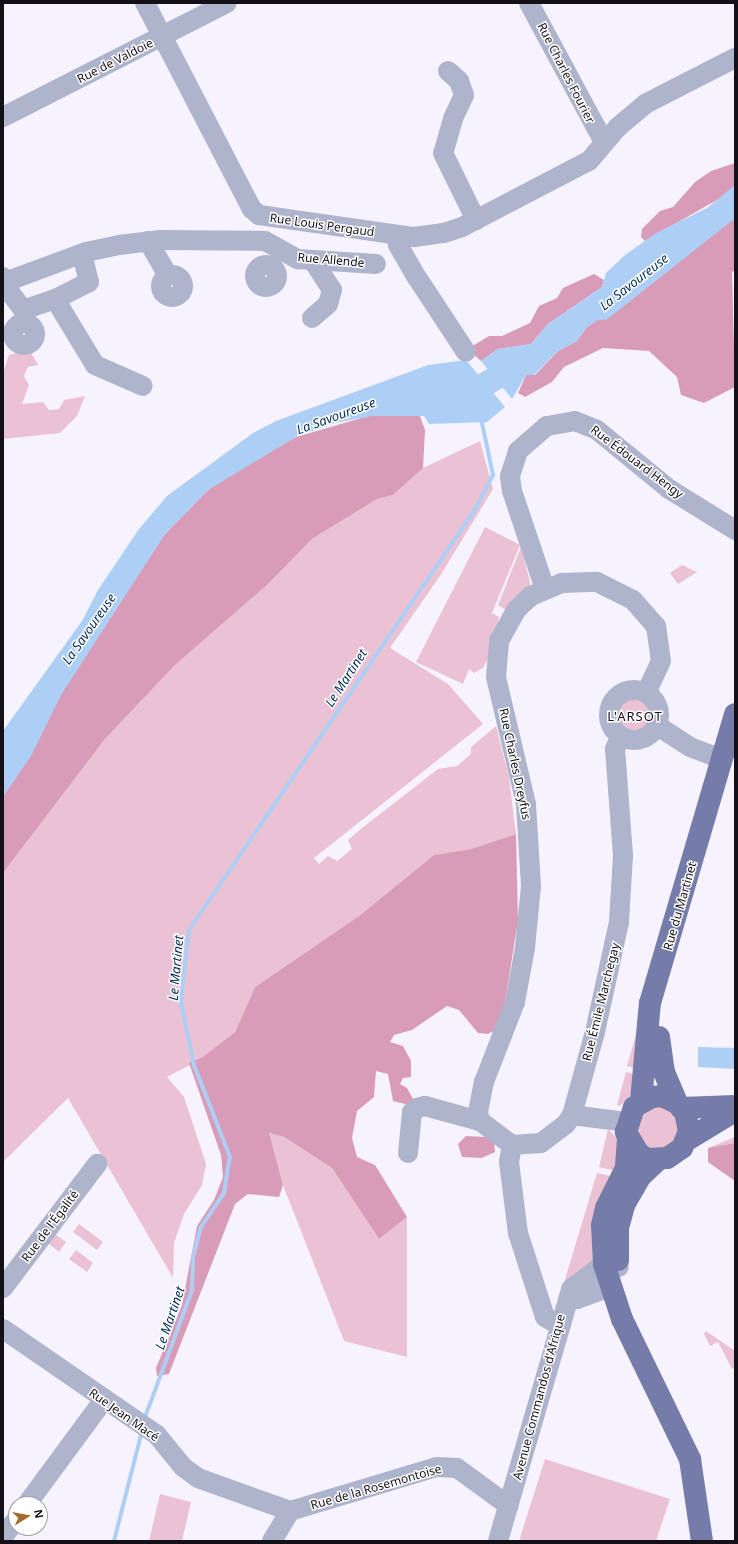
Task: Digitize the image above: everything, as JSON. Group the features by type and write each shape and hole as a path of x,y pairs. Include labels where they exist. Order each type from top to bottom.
{"main road":[{"name":"Rue du Martinet","path":"641,1101 650,1003 658,984 735,714"},
{"path":"658,984 662,1066 688,1122 687,1140"},
{"path":"702,1541 690,1459 610,1280 602,1225 606,1208 626,1168 627,1130 641,1101 662,1096 679,1105 735,1106"},
{"path":"717,1541 715,1504 699,1444 646,1340 610,1280 616,1241 624,1205 641,1176 658,1160 676,1154 687,1140 735,1111"},
{"path":"627,1130 639,1154 658,1160"}],"street":[{"name":"Rue Louis Pergaud","path":"145,3 252,209 269,219 396,235 444,233 476,220 589,161 604,142 645,104 735,58"},
{"name":"Rue de Valdoie","path":"3,117 163,37 227,3"},
{"name":"Rue Charles Fourier","path":"529,3 604,142"},
{"path":"448,71 460,81 464,95 453,119 443,153 476,220"},
{"path":"82,254 90,282 22,316 4,281 82,254 148,241 269,251 269,219"},
{"path":"396,235 398,245 418,279 466,352"},
{"path":"148,241 168,275"},
{"name":"Rue Allende","path":"269,251 298,259 313,261 330,259 376,264"},
{"path":"312,318 328,304 332,290 313,261"},
{"path":"55,299 95,365 143,386"},
{"name":"Rue Édouard Hengy","path":"545,589 512,491 510,476 518,451 548,426 575,421 597,430 670,489 735,530"},
{"name":"Rue Charles Dreyfus","path":"480,1121 478,1100 509,1025 521,976 531,883 526,804 498,688 496,659 499,641 516,610 545,589 577,580 597,582 633,600 650,615 662,649 661,661 646,693"},
{"path":"629,690 646,693 659,711 656,725 641,738 621,736 609,719 614,698 629,690"},
{"path":"656,725 690,747 722,759"},
{"name":"Rue Émile Marchegay","path":"572,1115 610,974 620,922 623,856 615,749 621,736"},
{"path":"408,1153 412,1112 417,1108 425,1106 480,1121 512,1145 526,1146 546,1140 561,1130 572,1115 627,1130"},
{"path":"512,1145 509,1162 518,1233 545,1317 558,1325"},
{"name":"Rue de l'Égalité","path":"3,1288 41,1246 97,1164"},
{"name":"Avenue Commandos d'Afrique","path":"498,1541 534,1424 558,1325 569,1298 570,1289 579,1280 610,1280"},
{"name":"Rue Jean Macé","path":"3,1329 103,1401 142,1427 198,1478 290,1511"},
{"path":"33,1496 103,1401"},
{"path":"690,1459 702,1475 710,1541"},
{"name":"Rue de la Rosemontoise","path":"290,1511 446,1466 458,1468 476,1479 509,1506"},
{"path":"272,1541 290,1511"}],"shaded area":[{"path":"735,163 735,185 722,197 645,241 641,237 642,229 660,211 673,207 695,182 711,171"},
{"path":"735,216 735,270 732,272 735,387 704,403 681,395 677,377 649,351 603,348 564,367 552,382 525,397 518,393 526,375 535,375 558,351 577,341 586,328 605,314 626,274 669,243 698,241"},
{"path":"594,274 604,280 602,287 548,324 531,344 498,349 481,361 473,354 474,345 489,336 502,336 530,323 539,306 557,298 563,288"},
{"path":"29,349 38,365 28,367 24,376 29,385 22,404 43,402 49,410 59,409 64,400 85,396 77,416 60,433 3,439 3,373 9,355"},
{"path":"403,406 420,416 425,430 423,468 393,495 377,499 312,539 267,585 175,665 105,739 3,873 3,779 165,534 208,490 236,470 296,437"},
{"path":"480,441 493,489 440,576 390,648 448,684 483,724 314,858 319,864 328,856 337,861 352,849 348,840 362,828 438,769 457,766 471,754 471,747 496,726 509,777 516,834 471,849 434,855 359,916 255,987 235,1032 203,1058 167,1077 184,1097 206,1164 202,1185 184,1214 174,1243 173,1278 68,1098 3,1162 3,873 105,739 175,665 267,585 312,539 377,499 393,495 423,468"},
{"path":"485,527 520,545 492,613 499,617 490,656 483,668 474,673 469,669 463,684 416,662"},
{"path":"521,547 531,586 507,611 498,605"},
{"path":"682,565 697,572 678,584 670,573"},
{"path":"633,696 643,699 648,704 651,714 648,724 643,729 633,732 623,729 618,724 615,714 618,704 623,699"},
{"path":"516,834 518,921 501,1027 488,1034 478,1033 459,1010 447,1006 412,1030 394,1035 390,1042 403,1046 411,1061 411,1077 403,1078 400,1084 407,1088 413,1099 409,1105 393,1101 388,1074 376,1071 374,1097 357,1111 352,1138 357,1157 375,1165 407,1217 379,1239 332,1168 284,1137 269,1133 283,1185 279,1197 248,1194 235,1204 169,1374 157,1376 156,1368 182,1305 197,1226 214,1200 223,1177 221,1155 189,1063 203,1057 235,1032 255,987 359,916 434,855 471,849"},
{"path":"642,1014 642,1070 627,1066"},
{"path":"626,1072 642,1076 639,1086 620,1106 617,1105"},
{"path":"649,1104 672,1107 682,1128 669,1148 646,1149 633,1121"},
{"path":"608,1129 618,1139 619,1172 599,1167"},
{"path":"268,1133 284,1137 332,1168 379,1239 407,1217 407,1357 344,1341 283,1185"},
{"path":"466,1136 487,1137 494,1142 495,1152 482,1158 462,1157 458,1144"},
{"path":"735,1137 735,1143 708,1148"},
{"path":"735,1143 735,1181 708,1162 708,1148"},
{"path":"597,1173 615,1177 593,1261 563,1286"},
{"path":"79,1224 103,1242 97,1250 73,1232"},
{"path":"55,1234 66,1242 59,1252 48,1243"},
{"path":"76,1250 93,1263 87,1272 69,1259"},
{"path":"706,1331 735,1351 735,1367 732,1369 718,1342 710,1346 704,1334"},
{"path":"545,1459 670,1499 656,1541 519,1541"},
{"path":"160,1494 191,1502 182,1541 149,1541"}],"water":[{"path":"735,185 735,216 698,241 668,243 626,274 629,298 586,328 577,341 558,351 534,375 526,375 512,399 481,361 498,349 531,344 548,324 602,287 606,273 625,255 656,233 707,208"},
{"path":"466,360 505,407 487,422 429,424 424,416 372,416 335,423 296,437 208,490 165,534 61,695 31,756 3,797 3,731 82,621 98,590 139,529 167,496 253,433 276,421 428,365"},
{"path":"698,1047 735,1048 735,1069 698,1067"}],"waterway":[{"name":"La Savoureuse","path":"602,308 735,203"},
{"name":"La Savoureuse","path":"454,389 475,390 522,363"},
{"name":"Le Martinet","path":"144,1420 192,1290 193,1257 201,1227 224,1193 230,1157 194,1065 181,1002 189,930 474,511 493,475 481,418"},
{"name":"Le Martinet","path":"114,1541 142,1431"}],"district":[{"name":"L'ARSOT","path":"635,716"}]}
